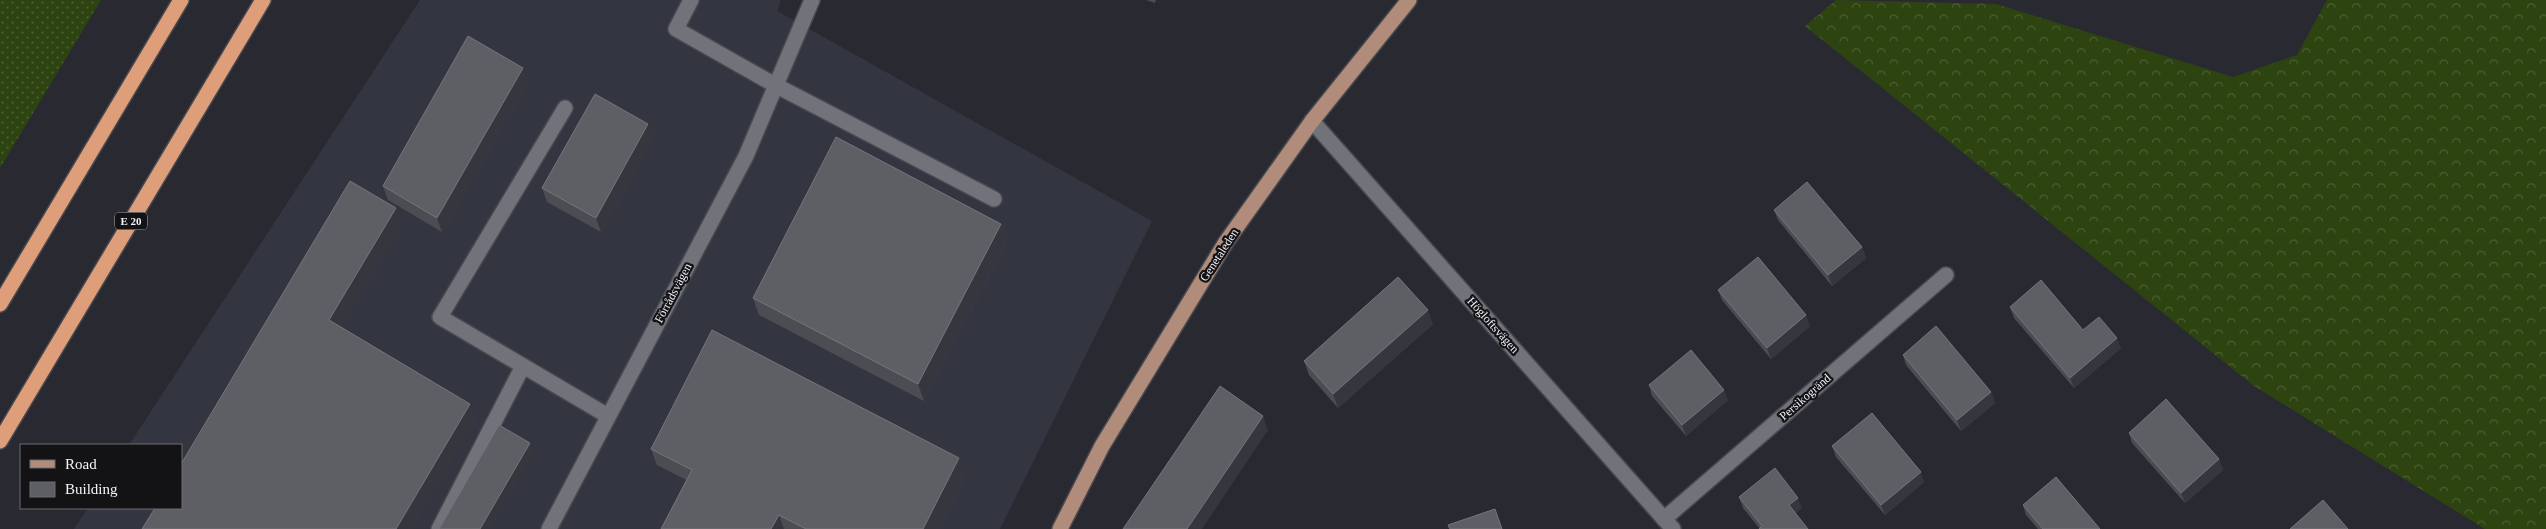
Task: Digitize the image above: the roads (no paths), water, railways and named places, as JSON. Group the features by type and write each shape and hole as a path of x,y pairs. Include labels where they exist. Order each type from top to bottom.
{"highway":[{"path":"0,304 181,0"},
{"name":"E 20","path":"0,441 263,0"}],"main road":[{"name":"Genetaleden","path":"1060,529 1102,446 1226,242 1312,121 1408,0"}],"street":[{"path":"692,0 676,29 775,85 994,199"},
{"name":"Förrådsvägen","path":"548,529 746,156 788,52 812,0"},
{"path":"565,108 440,317 608,416"},
{"name":"Högloftsvägen","path":"1312,121 1669,524"},
{"name":"Persikogränd","path":"1669,524 1946,275"},
{"path":"440,529 523,366"}]}
